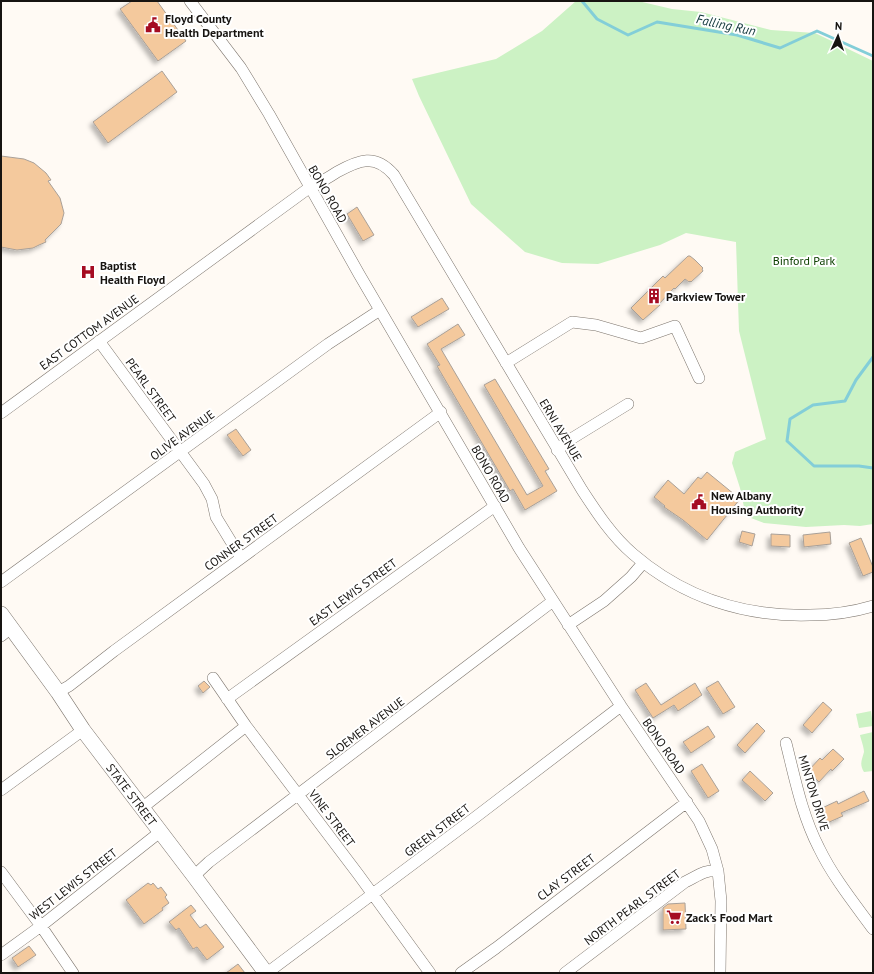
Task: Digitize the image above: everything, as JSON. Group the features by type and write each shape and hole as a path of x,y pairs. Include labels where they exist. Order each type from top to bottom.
{"main road":[{"name":"STATE STREET","path":"1,614 6,632 58,692 83,730 266,973"}],"street":[{"name":"BONO ROAD","path":"190,1 241,68 269,114 309,188 519,548 621,706 699,821 712,849 718,871 721,902 720,973"},
{"name":"ERNI AVENUE","path":"309,188 353,163 361,161 376,161 394,175 557,450 599,516 618,540 643,563 669,581 701,597 730,607 761,613 792,616 824,615 873,606"},
{"name":"EAST COTTOM AVENUE","path":"1,413 309,188"},
{"name":"OLIVE AVENUE","path":"1,582 328,344 380,310"},
{"path":"506,363 572,322 596,325 641,338 675,326 699,378"},
{"name":"PEARL STREET","path":"99,341 204,484 212,499 216,517 240,558"},
{"path":"557,450 571,439 628,404"},
{"name":"CONNER STREET","path":"58,692 440,412"},
{"name":"EAST LEWIS STREET","path":"227,699 494,506"},
{"path":"568,625 604,601 631,577 643,563"},
{"name":"SLOEMER AVENUE","path":"194,876 209,862 554,601"},
{"name":"VINE STREET","path":"213,678 246,726 299,795 430,973"},
{"name":"GREEN STREET","path":"266,973 477,816 621,706"},
{"path":"142,808 246,726"},
{"path":"1,790 83,730"},
{"name":"MINTON DRIVE","path":"786,744 808,823 819,848 838,879 873,929"},
{"name":"CLAY STREET","path":"461,973 687,802"},
{"name":"WEST LEWIS STREET","path":"1,955 41,926 160,832"},
{"name":"NORTH PEARL STREET","path":"565,973 685,882 704,872 711,870 718,871"},
{"path":"1,872 41,926 73,973"}],"green space":[{"name":"Binford Park","path":"576,1 638,1 672,9 701,12 771,30 815,33 873,61 873,524 860,526 844,525 806,527 764,523 751,518 744,507 732,463 735,452 766,439 739,331 736,242 686,233 660,245 598,264 562,263 525,252 471,204 412,79 496,59 542,31"},
{"path":"871,711 873,726 859,728 856,714"},
{"path":"873,732 873,771 864,772 861,764 864,750 860,735"}],"building":[{"name":"Floyd County Health Department","path":"132,1 157,1 186,41 158,61 120,9"},
{"path":"162,71 177,92 108,143 93,122"},
{"path":"1,156 24,159 34,163 46,173 51,180 48,181 60,198 64,213 61,224 45,240 46,242 33,248 17,250 1,247"},
{"path":"357,207 374,235 363,241 347,214"},
{"name":"Parkview Tower","path":"688,256 695,260 703,268 703,271 691,282 685,279 675,289 674,288 659,304 660,305 643,320 631,308 663,276 665,278"},
{"path":"442,298 449,309 418,327 411,317"},
{"path":"458,324 465,335 441,349 527,495 543,486 484,385 495,379 549,469 545,471 557,491 525,510 513,489 510,491 437,366 440,365 427,344"},
{"path":"236,429 251,450 243,456 227,435"},
{"name":"New Albany Housing Authority","path":"707,472 740,499 707,540 683,520 664,507 665,506 654,497 668,480 684,494 698,477 701,479"},
{"path":"742,531 755,534 752,546 739,542"},
{"path":"830,532 831,544 804,547 803,535"},
{"path":"771,534 790,535 790,547 771,546"},
{"path":"861,538 873,567 873,572 863,576 849,543"},
{"path":"204,681 210,687 203,693 198,686"},
{"path":"718,681 735,707 723,714 706,688"},
{"path":"646,683 661,705 695,683 702,695 678,711 674,705 653,718 635,690"},
{"path":"823,702 832,710 812,733 803,725"},
{"path":"757,723 765,731 745,753 737,745"},
{"path":"708,726 715,737 691,753 683,742"},
{"path":"833,749 844,759 832,771 831,769 819,782 808,771 820,758 822,760"},
{"path":"702,764 719,791 708,798 691,771"},
{"path":"750,771 773,793 765,801 742,780"},
{"path":"864,791 869,801 841,813 843,816 827,823 820,809 837,801 838,804"},
{"path":"148,883 151,885 153,883 158,889 161,887 167,895 165,897 169,903 162,908 163,910 144,924 126,900"},
{"name":"Zack's Food Mart","path":"685,903 686,929 663,930 663,908 668,904"},
{"path":"191,905 196,911 190,915 200,928 206,924 224,947 207,960 197,947 193,949 179,928 176,930 169,922"},
{"path":"29,946 36,955 18,967 12,958"},
{"path":"238,964 245,973 226,973"}],"waterway":[{"name":"Falling Run","path":"582,1 597,19 628,35 657,22 737,35 780,48 817,31 873,56"},
{"name":"Falling Run","path":"873,357 856,380 845,401 813,405 790,419 787,441 814,466 859,466 873,468"}],"place":[{"name":"Floyd County Health Department","path":"153,25"},
{"name":"Baptist Health Floyd","path":"88,272"},
{"name":"Parkview Tower","path":"654,296"},
{"name":"New Albany Housing Authority","path":"699,502"},
{"name":"Zack's Food Mart","path":"674,917"}]}
